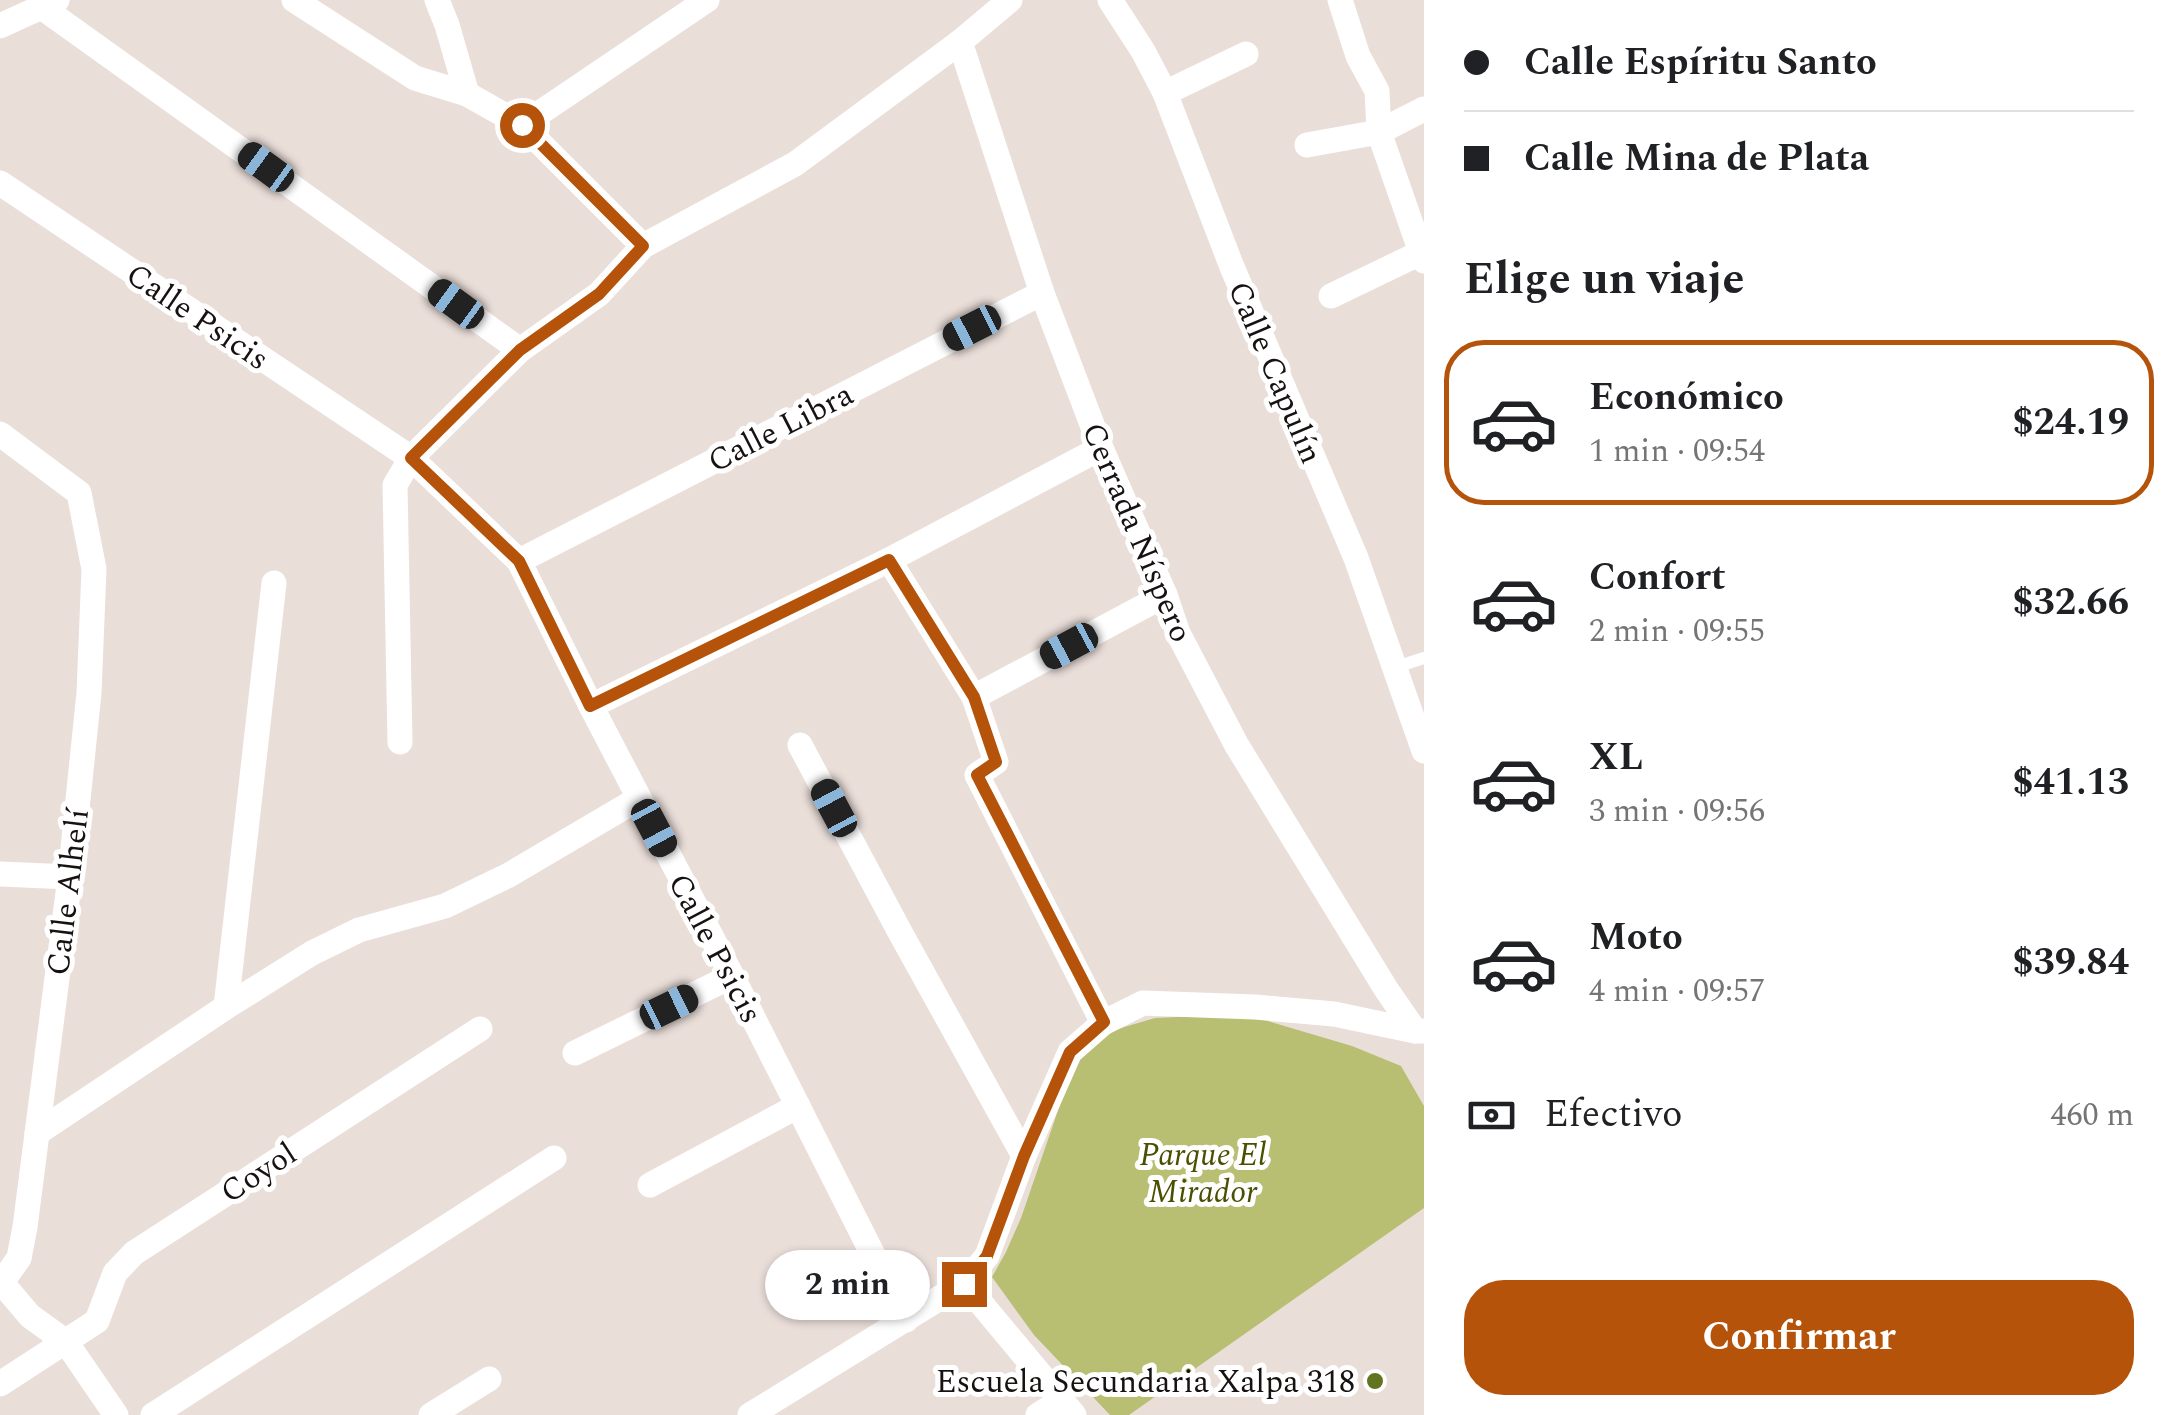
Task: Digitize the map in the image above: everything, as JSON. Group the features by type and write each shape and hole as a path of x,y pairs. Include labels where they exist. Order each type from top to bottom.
{"street":[{"path":"294,0 415,78 467,94 522,125 643,246"},
{"path":"437,0 467,94"},
{"path":"522,125 706,0"},
{"path":"400,742 395,484 411,458 520,350 599,294 643,246 795,164 960,42 1010,0"},
{"name":"Calle Capulín","path":"1110,0 1165,93 1239,285 1356,558 1424,751"},
{"path":"1331,296 1422,257 1379,132 1377,91 1358,56 1340,0"},
{"path":"0,26 50,4 520,350"},
{"name":"Cerrada Níspero","path":"960,42 1042,293 1178,632 1236,744 1386,989 1420,1031"},
{"path":"1165,93 1246,54"},
{"path":"1307,145 1379,132 1424,109"},
{"name":"Calle Psicis","path":"3,192 411,458 519,561 906,1320"},
{"name":"Calle Libra","path":"519,561 1042,293"},
{"name":"Calle Alhelí","path":"0,434 79,493 94,568 89,693 37,1133 19,1258 1,1284"},
{"path":"590,706 889,560 1101,448"},
{"path":"889,560 974,697 996,762 977,775 1104,1022"},
{"path":"226,1007 274,583"},
{"path":"974,697 1164,595"},
{"path":"800,745 1024,1156"},
{"path":"37,1133 312,954 359,930 445,906 509,875 638,799"},
{"path":"0,874 70,877"},
{"path":"575,1053 732,976"},
{"path":"1334,1014 1386,989"},
{"path":"750,1415 964,1284 987,1256 1024,1156 1070,1052 1104,1022 1144,1003 1334,1014 1420,1031"},
{"name":"Coyol","path":"0,1384 96,1321 116,1273 134,1252 480,1028"},
{"path":"650,1185 798,1106"},
{"path":"154,1415 554,1158"},
{"path":"1,1284 30,1316 66,1342 116,1415"},
{"path":"964,1284 1068,1407 1038,1415"},
{"path":"432,1415 489,1379"}],"lane":[{"path":"1396,667 1424,658"}],"green space":[{"name":"Parque El Mirador","path":"1244,1014 1352,1046 1401,1066 1424,1106 1424,1208 1129,1415 1110,1415 1034,1335 992,1277 1021,1218 1075,1061 1104,1033 1155,1018"}],"place":[{"name":"Escuela Secundaria Xalpa 318","path":"1375,1381"}],"route":[{"path":"522,125 643,246 599,294 520,350 411,458 519,561 590,706 889,560 974,697 996,762 977,775 1104,1022 1070,1052 1024,1156 987,1256 964,1284"}]}
